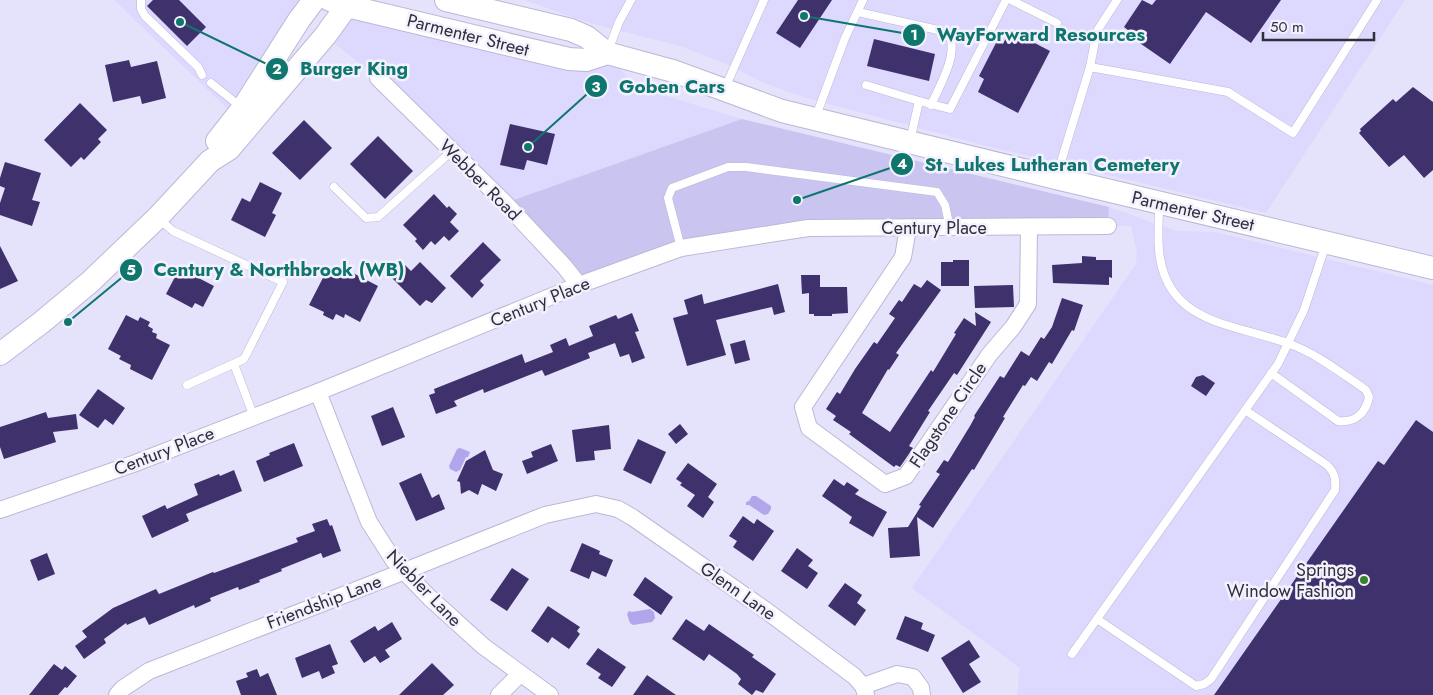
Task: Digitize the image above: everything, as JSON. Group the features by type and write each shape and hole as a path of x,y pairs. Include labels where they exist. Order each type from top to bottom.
{"street":[{"path":"210,161 218,140 243,108 299,20 314,0"},
{"name":"Parmenter Street","path":"448,0 571,30 587,37 607,53 673,71 764,105 815,119 1433,268"},
{"path":"0,354 90,282 158,217 210,161 229,149 325,36 343,2"},
{"name":"Parmenter Street","path":"343,2 569,59 586,60 607,53"},
{"name":"Webber Road","path":"378,78 505,203 564,266 579,285"},
{"name":"Century Place","path":"0,510 133,464 318,392 579,285 681,248 808,228 1108,226"},
{"name":"Flagstone Circle","path":"908,228 903,257 803,408 809,428 885,484 906,476 988,355 1013,327 1028,304 1029,227"},
{"name":"Niebler Lane","path":"318,392 369,522 394,561 430,598 482,646 550,695"},
{"name":"Glenn Lane","path":"536,518 596,504 618,509 764,609 854,676 865,690 897,674 913,678 921,688 922,695"},
{"name":"Friendship Lane","path":"117,695 122,689 149,671 536,518"},
{"path":"499,695 520,674"}],"lane":[{"path":"141,0 141,9 145,16 198,67 202,75"},
{"path":"607,53 619,22 630,2 619,0"},
{"path":"724,90 764,0"},
{"path":"815,119 845,38 863,0"},
{"path":"866,85 919,102 950,109 1006,0"},
{"path":"1011,0 1057,23"},
{"path":"1056,178 1090,67 1097,31 1117,0"},
{"path":"1090,67 1228,92 1293,133 1378,0"},
{"path":"858,12 938,30 949,35 952,40 952,52 931,105"},
{"path":"211,84 243,108"},
{"path":"910,142 919,102"},
{"path":"334,187 366,218 378,217 452,151"},
{"path":"681,248 668,198 672,188 728,167 746,167 937,192 945,205 950,228"},
{"path":"1159,203 1162,270 1174,294 1187,308 1203,317 1288,343 1312,354 1366,390 1369,397 1368,403 1358,417 1348,422 1338,421 1270,374"},
{"path":"158,217 173,231 283,282 244,359 187,386"},
{"path":"1072,654 1278,364 1304,310 1326,243"},
{"path":"234,364 254,417"},
{"path":"1097,619 1196,686 1204,684 1211,678 1335,490 1336,481 1333,471 1327,464 1245,410"}],"shaded area":[{"path":"114,0 314,0 236,117"},
{"path":"524,0 1405,0 1266,213 975,143 803,97 764,83 729,65 680,46 590,23"},
{"path":"347,6 569,59 607,53 636,87 742,119 505,203 378,78 325,36"},
{"path":"742,119 1109,207 1108,226 744,237 579,285 505,203"},
{"path":"1109,207 1176,231 1215,232 1433,285 1433,695 1017,695 1020,668 912,588 1136,264 1137,252 1131,226 1108,226"},
{"path":"460,448 470,452 460,470 456,472 450,469 449,466 457,449"},
{"path":"752,496 756,496 771,506 768,514 764,515 746,505 746,502"},
{"path":"650,609 654,612 655,618 652,622 633,625 630,623 627,614 629,611"}],"building":[{"path":"153,0 179,0 206,27 187,46 147,6"},
{"path":"798,0 832,0 800,48 776,33"},
{"path":"1142,0 1152,5 1156,0 1281,0 1251,43 1206,12 1170,64 1131,37 1133,34 1124,27"},
{"path":"1010,30 1050,51 1018,113 978,92 984,79 979,76 997,41 1003,44"},
{"path":"874,39 935,54 929,81 867,66"},
{"path":"129,60 131,67 157,61 166,98 142,104 140,96 113,102 105,65"},
{"path":"1413,87 1433,102 1433,170 1424,178 1404,155 1389,167 1359,133 1360,129 1393,99 1396,102"},
{"path":"80,103 107,130 98,139 101,142 84,160 81,157 71,167 44,140"},
{"path":"304,120 332,148 300,180 272,153"},
{"path":"510,124 555,134 547,165 527,160 524,170 500,165"},
{"path":"378,136 413,171 385,199 350,164"},
{"path":"5,162 41,173 32,200 40,202 32,226 0,215 0,203 5,188 0,186 0,178"},
{"path":"260,182 282,193 272,213 276,215 265,237 231,220 242,198 250,202"},
{"path":"434,194 447,208 449,206 457,214 450,222 459,231 449,241 444,236 435,245 431,241 423,250 415,241 417,239 403,225"},
{"path":"483,242 501,260 480,281 484,285 472,298 450,276"},
{"path":"0,246 18,281 0,289"},
{"path":"1082,256 1096,257 1096,260 1112,260 1112,278 1109,277 1109,285 1053,283 1052,265 1082,263"},
{"path":"953,260 969,260 969,286 941,286 941,262 953,262"},
{"path":"420,262 446,288 432,303 426,300 420,306 392,278 405,265 411,271"},
{"path":"327,270 339,276 341,273 348,278 351,272 378,286 360,322 345,314 344,318 336,314 333,320 323,315 324,312 309,305"},
{"path":"187,272 214,286 203,307 195,303 192,308 166,294 177,273 185,277"},
{"path":"801,275 820,275 820,287 847,287 848,313 832,314 832,316 814,316 814,314 809,314 809,293 802,294"},
{"path":"927,280 941,290 896,353 899,355 888,369 862,413 890,432 931,370 933,372 964,318 976,326 975,312 991,322 957,375 954,373 928,411 930,412 909,446 913,448 900,467 896,465 894,467 849,434 851,432 833,420 836,416 826,409 837,392 840,394 874,342 877,344 895,318 889,314 899,300 902,302 914,284 921,288"},
{"path":"778,284 785,312 774,315 772,307 716,320 726,355 687,366 673,318 688,314 684,300 702,294 704,304"},
{"path":"1013,285 1014,307 975,308 974,286"},
{"path":"1062,298 1083,305 1074,331 1072,330 1052,364 1049,362 1037,381 1031,377 1025,386 1023,385 974,470 972,469 933,528 917,517 920,556 890,558 888,528 908,527 921,506 919,505 940,474 936,472 944,460 948,462 974,416 1000,376 1004,378 1021,351 1029,356 1041,337 1044,339 1052,327"},
{"path":"632,313 639,331 635,332 645,358 632,363 629,354 620,357 615,343 588,353 590,358 545,376 542,370 484,393 483,389 454,401 457,406 436,414 429,395 435,393 434,389 522,354 525,363 553,352 550,345 566,338 569,346 593,336 589,326 616,315 618,319"},
{"path":"126,315 138,321 140,317 150,322 148,326 153,329 152,332 157,334 156,338 170,345 152,380 130,369 131,365 119,359 121,356 108,349"},
{"path":"745,340 750,360 735,364 730,344"},
{"path":"1203,375 1215,383 1206,396 1191,386 1196,377"},
{"path":"98,389 125,408 113,425 105,419 98,428 79,415"},
{"path":"393,407 405,437 382,446 371,416"},
{"path":"46,412 48,418 76,414 78,429 53,432 56,442 4,459 0,447 0,427"},
{"name":"Springs Window Fashion","path":"1416,420 1433,432 1433,695 1214,695 1378,461 1384,465"},
{"path":"680,424 688,434 676,444 668,434"},
{"path":"609,425 611,449 594,451 595,460 576,462 572,430"},
{"path":"638,439 666,452 651,484 623,470"},
{"path":"294,443 303,466 264,482 256,461 270,455 269,453"},
{"path":"551,444 558,461 527,474 522,461 533,457 531,452"},
{"path":"485,450 493,470 503,474 496,491 482,484 478,495 469,490 461,494 460,482 457,481 466,461"},
{"path":"688,463 717,484 708,497 714,502 703,518 687,506 695,495 680,485 682,483 676,479"},
{"path":"234,470 242,491 186,514 189,521 152,538 142,516 165,505 167,509 198,495 194,484"},
{"path":"421,473 432,498 439,494 445,509 416,521 399,483"},
{"path":"834,479 844,486 847,482 859,490 855,494 887,512 873,537 849,523 852,517 822,496"},
{"path":"743,516 754,524 757,519 774,531 753,561 733,547 737,541 729,536"},
{"path":"327,519 330,526 332,525 341,551 323,558 321,553 281,569 282,571 259,580 260,582 239,590 238,587 210,598 211,601 195,608 194,605 149,625 145,617 127,625 126,623 104,639 106,643 84,659 75,646 87,637 82,631 113,608 156,589 159,594 213,572 298,542 296,538 315,531 312,524"},
{"path":"582,543 600,551 599,554 613,560 606,577 592,571 589,579 570,571"},
{"path":"797,548 813,560 808,566 818,573 807,589 781,571"},
{"path":"47,553 55,574 38,581 30,560"},
{"path":"512,568 529,579 507,611 490,600"},
{"path":"645,577 673,597 661,615 633,595"},
{"path":"845,583 862,595 857,603 866,610 855,626 828,606"},
{"path":"548,606 580,627 577,631 580,634 569,649 552,637 548,643 531,631"},
{"path":"905,616 923,623 921,629 935,635 928,652 896,639"},
{"path":"686,619 704,631 709,624 754,655 752,657 776,674 763,693 756,690 752,695 738,684 741,679 737,674 709,654 704,661 672,639"},
{"path":"392,622 402,639 385,650 390,657 380,663 375,656 364,663 350,641 375,626 378,631"},
{"path":"969,640 980,657 969,664 981,682 963,693 941,658"},
{"path":"330,644 338,664 332,666 335,673 322,679 319,671 302,678 295,658"},
{"path":"598,648 626,667 612,687 598,678 601,674 586,664"},
{"path":"432,663 454,685 443,695 399,695"},
{"path":"54,664 62,670 65,666 77,676 58,695 29,695"},
{"path":"257,669 260,677 268,673 277,695 241,695 236,681 248,677 246,673"},
{"path":"647,675 676,695 633,695"}],"place":[{"name":"WayForward Resources","path":"804,16"},
{"name":"Burger King","path":"180,22"},
{"name":"Goben Cars","path":"528,147"},
{"name":"St. Lukes Lutheran Cemetery","path":"797,200"},
{"name":"Century & Northbrook (WB)","path":"68,322"},
{"name":"Springs Window Fashion","path":"1364,580"}]}
